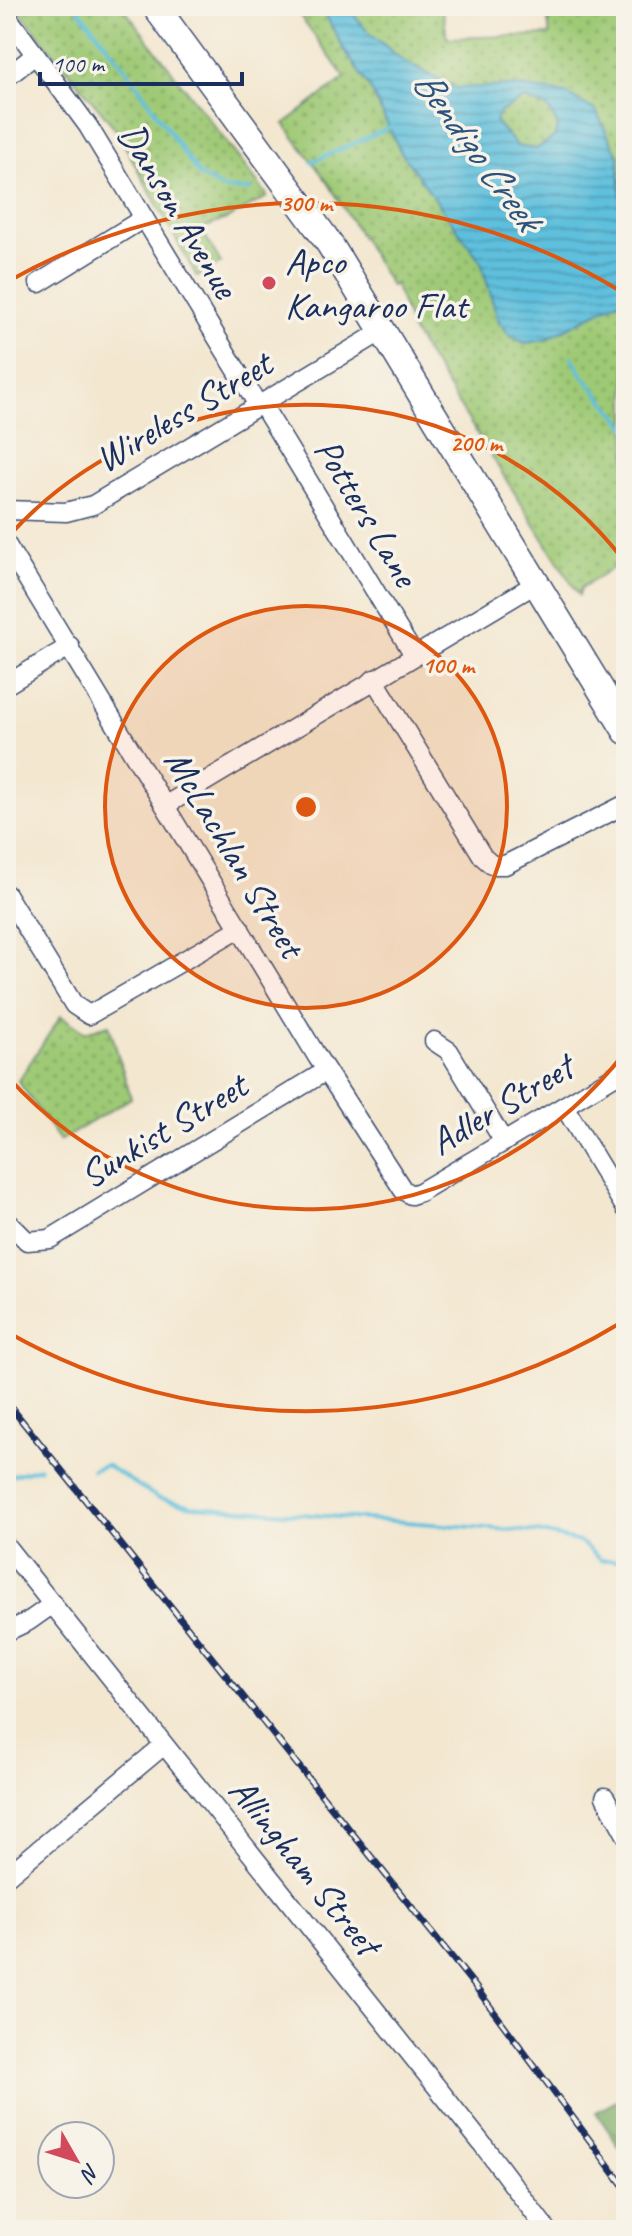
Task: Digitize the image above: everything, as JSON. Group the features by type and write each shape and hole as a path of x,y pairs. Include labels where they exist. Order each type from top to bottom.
{"highway":[{"path":"155,6 303,205 384,330 626,731"}],"street":[{"name":"Danson Avenue","path":"6,15 88,126 260,404"},
{"path":"6,78 35,55"},
{"path":"39,283 144,218"},
{"name":"Wireless Street","path":"6,510 66,512 93,505 384,330"},
{"name":"Potters Lane","path":"260,404 414,655"},
{"name":"McLachlan Street","path":"6,544 326,1071 398,1184 409,1194"},
{"path":"166,805 537,583"},
{"path":"6,685 70,646"},
{"path":"374,679 483,857 492,865 505,865 626,804"},
{"path":"6,894 74,1005 89,1015 96,1014 240,928"},
{"path":"434,1041 449,1051 504,1142"},
{"name":"Adler Street","path":"409,1194 420,1192 626,1069"},
{"name":"Sunkist Street","path":"6,1220 22,1238 34,1243 58,1234 326,1071"},
{"path":"564,1106 626,1209"},
{"name":"Allingham Street","path":"6,1546 483,2145 547,2230"},
{"path":"6,1632 53,1604"},
{"path":"6,1877 164,1745"},
{"path":"605,1797 626,1835"}],"green space":[{"path":"15,6 122,6 266,194 267,197 229,218 201,229 221,263 197,277 115,128"},
{"path":"293,6 442,6 447,38 550,35 546,6 626,6 626,560 581,588 579,595 411,329 395,284 391,286 329,184 284,124 345,78"},
{"path":"61,1016 85,1032 109,1025 131,1098 60,1141 18,1081"},
{"path":"626,2096 626,2157 596,2112"}],"water":[{"path":"321,6 346,6 369,32 402,60 456,88 510,86 565,93 596,111 619,157 622,228 626,235 626,297 545,340 525,343 510,336 498,320 481,262 400,151 371,90 343,48","holes":["524,99 548,108 558,126 554,137 536,149 517,146 495,121 499,113"]}],"waterway":[{"path":"76,6 131,76 199,175 223,189 250,190"},
{"path":"312,162 393,126"},
{"name":"Bendigo Creek","path":"572,357 582,375 626,426"},
{"path":"92,1470 106,1465 158,1498 192,1506 538,1532 580,1542 601,1560 626,1560"},
{"path":"6,1477 40,1468"}],"railway":[{"path":"6,1401 474,1985 626,2189"}],"place":[{"name":"Apco Kangaroo Flat","path":"269,283"}]}
